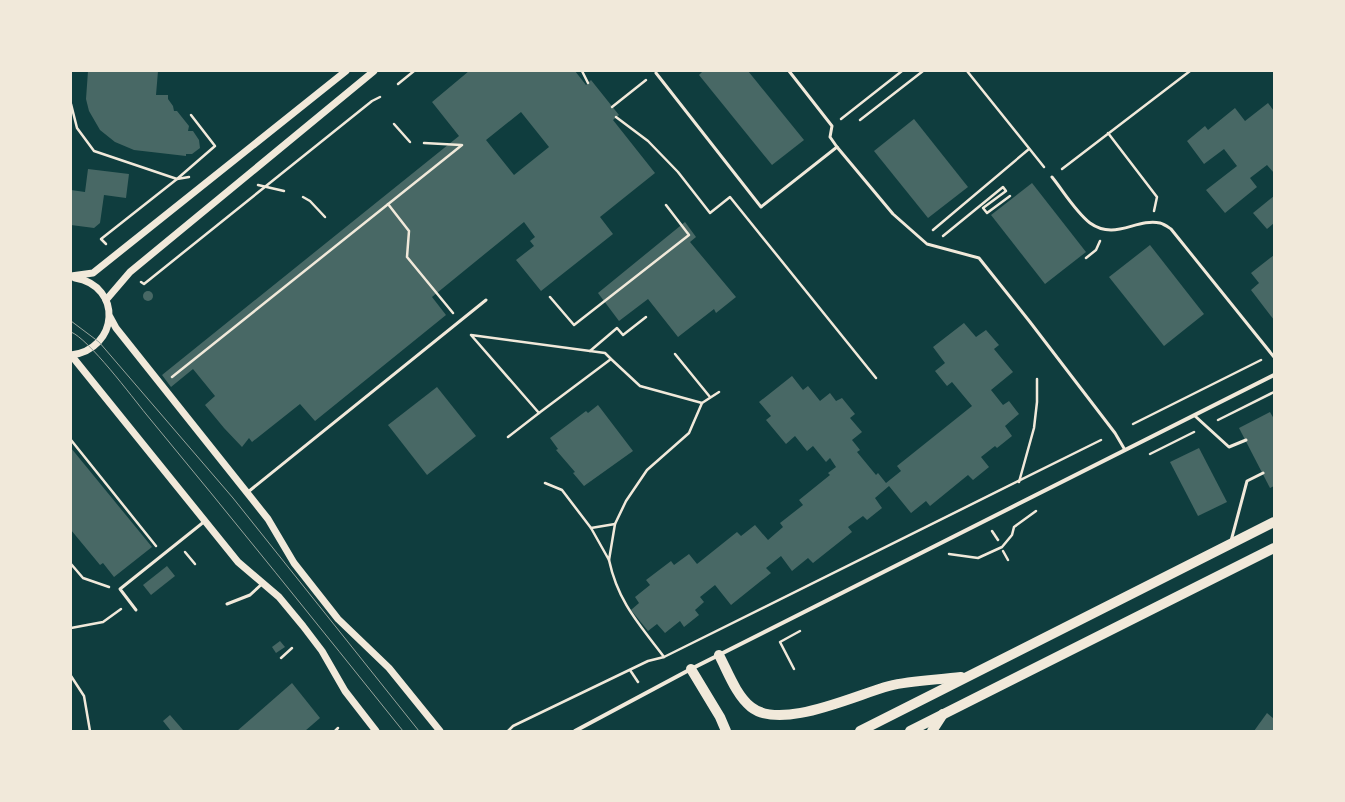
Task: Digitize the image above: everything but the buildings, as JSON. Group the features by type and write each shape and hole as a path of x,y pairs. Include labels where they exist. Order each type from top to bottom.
{"main road":[{"path":"860,731 1274,522"},
{"path":"910,731 1274,548"},
{"path":"719,655 740,694 751,707 764,714 778,716 800,714 890,686 969,676"},
{"path":"691,669 720,717 726,731"},
{"path":"932,731 943,714"}],"street":[{"path":"71,277 93,273 346,71"},
{"path":"106,300 130,272 374,71"},
{"path":"71,277 84,280 97,288 106,300 110,317 116,328 268,518 294,563 338,619 389,668 440,731"},
{"path":"110,317 105,334 99,342 86,351 71,355 238,562 279,597 322,651 345,691 373,730"},
{"path":"575,731 691,669 1274,375"}],"lane":[{"path":"788,71 832,126 830,137 837,147 893,214 927,244 979,258 1030,322 1115,434 1125,450"},
{"path":"656,73 761,207 837,147"},
{"path":"1052,177 1080,213 1091,223 1104,229 1117,230 1150,223 1161,223 1171,229 1273,355"},
{"path":"248,492 486,300"},
{"path":"1195,416 1229,447 1246,440"},
{"path":"1230,545 1247,481 1263,474"},
{"path":"136,610 120,589 205,521"},
{"path":"227,604 250,595 263,582"}],"path":[{"path":"398,84 414,71"},
{"path":"582,71 588,82"},
{"path":"832,126 902,71"},
{"path":"860,120 922,71"},
{"path":"967,71 1052,177 1190,71"},
{"path":"612,107 642,83"},
{"path":"144,284 265,186 380,96"},
{"path":"71,104 77,128 94,151 177,179 191,177"},
{"path":"109,247 101,239 177,179 215,146 191,115"},
{"path":"616,117 648,141 678,172 710,213 730,197 876,378"},
{"path":"394,124 410,142"},
{"path":"1108,133 1157,197 1150,223"},
{"path":"170,379 462,145 424,143"},
{"path":"933,230 1029,149"},
{"path":"253,184 284,191"},
{"path":"944,236 1003,187 1006,191 983,208 987,214 1010,196"},
{"path":"303,197 310,201 324,217"},
{"path":"388,204 409,231 407,257 437,292"},
{"path":"550,296 574,325 689,235 666,205"},
{"path":"1086,258 1096,250 1104,229"},
{"path":"590,351 617,328 623,336 646,317"},
{"path":"539,413 471,335 605,353 640,386 702,403"},
{"path":"675,354 710,397"},
{"path":"1133,424 1273,355"},
{"path":"508,437 611,359"},
{"path":"1018,482 1034,428 1037,378"},
{"path":"609,560 615,524 626,501 647,470 689,433 702,403 719,392"},
{"path":"1144,457 1274,392"},
{"path":"71,440 163,555"},
{"path":"508,731 513,726 648,661 664,657 1101,440"},
{"path":"545,482 562,490 591,528 609,560 612,575 624,603 664,657"},
{"path":"978,558 1002,547 1012,535 1014,527 1042,508"},
{"path":"591,528 615,524"},
{"path":"992,530 998,540"},
{"path":"1003,551 1008,560"},
{"path":"190,558 195,564"},
{"path":"71,564 83,578 111,588 120,589"},
{"path":"71,628 103,622 130,602"},
{"path":"787,638 780,642 794,668"},
{"path":"281,658 292,648"},
{"path":"630,670 638,682"},
{"path":"71,676 84,696 90,731"},
{"path":"334,731 338,728"}],"tram line":[{"path":"71,321 99,342 233,498 419,731"},
{"path":"71,332 88,345 110,369 403,731"}]}
